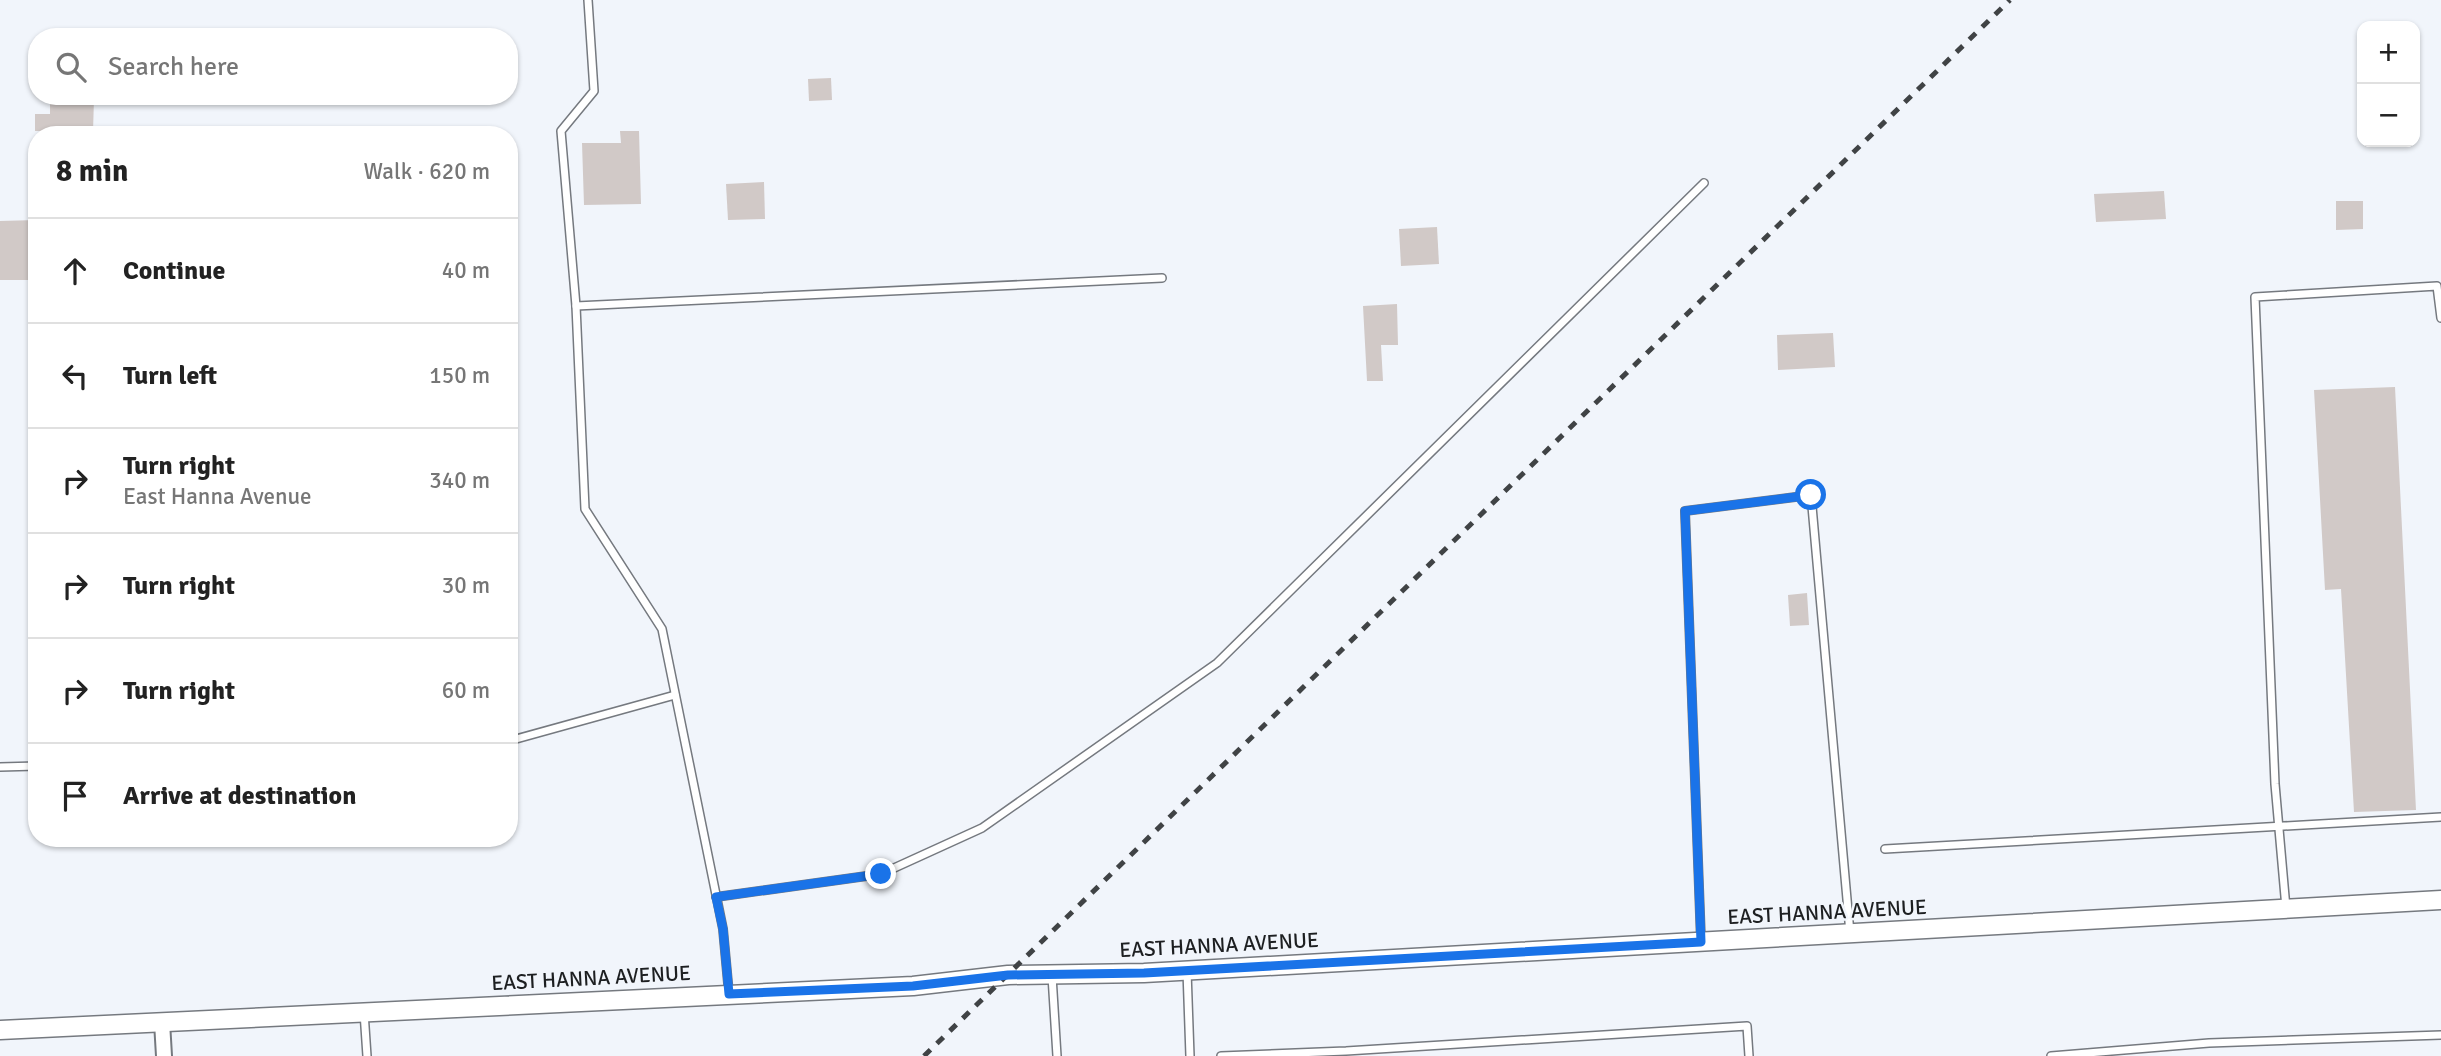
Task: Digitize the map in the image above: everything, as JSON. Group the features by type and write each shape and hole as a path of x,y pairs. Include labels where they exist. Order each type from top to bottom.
{"street":[{"name":"EAST HANNA AVENUE","path":"0,1030 913,986 1008,975 1187,971 2441,900"},
{"path":"162,1022 164,1056"}],"lane":[{"path":"588,0 594,91 561,131 576,306 585,509 662,629 723,929 729,994"},
{"path":"716,897 881,874 982,828 1217,663 1704,183"},
{"path":"576,306 1162,278"},
{"path":"2286,909 2278,828 2255,297 2437,286 2441,318"},
{"path":"1701,942 1685,511 1811,495 1850,934"},
{"path":"518,739 675,695"},
{"path":"0,767 28,765"},
{"path":"1885,849 2441,817"},
{"path":"1187,971 1190,1056"},
{"path":"1052,975 1057,1056"},
{"path":"364,1012 367,1056"},
{"path":"1221,1056 1346,1053 1747,1026 1749,1056"},
{"path":"2051,1056 2209,1042 2441,1035"}],"building":[{"path":"831,78 832,100 809,101 808,79"},
{"path":"50,105 94,105 93,126 35,126 35,114 50,114"},
{"path":"620,131 639,131 641,204 584,205 582,143 621,143"},
{"path":"764,182 765,219 728,220 726,184"},
{"path":"2164,191 2166,219 2096,222 2094,194"},
{"path":"2336,201 2363,201 2363,229 2336,230"},
{"path":"28,220 28,280 0,280 0,221"},
{"path":"1437,227 1439,264 1401,266 1399,229"},
{"path":"1397,304 1398,345 1381,345 1383,381 1367,381 1363,306"},
{"path":"1833,333 1835,367 1778,370 1777,335"},
{"path":"2395,387 2416,810 2354,812 2341,589 2325,590 2314,390"},
{"path":"1807,593 1809,625 1790,626 1788,595"}],"railway":[{"path":"924,1056 2010,0"}],"route":[{"path":"881,874 716,897 723,929 729,994 913,986 1008,975 1144,973 1701,942 1685,511 1811,495"}]}
